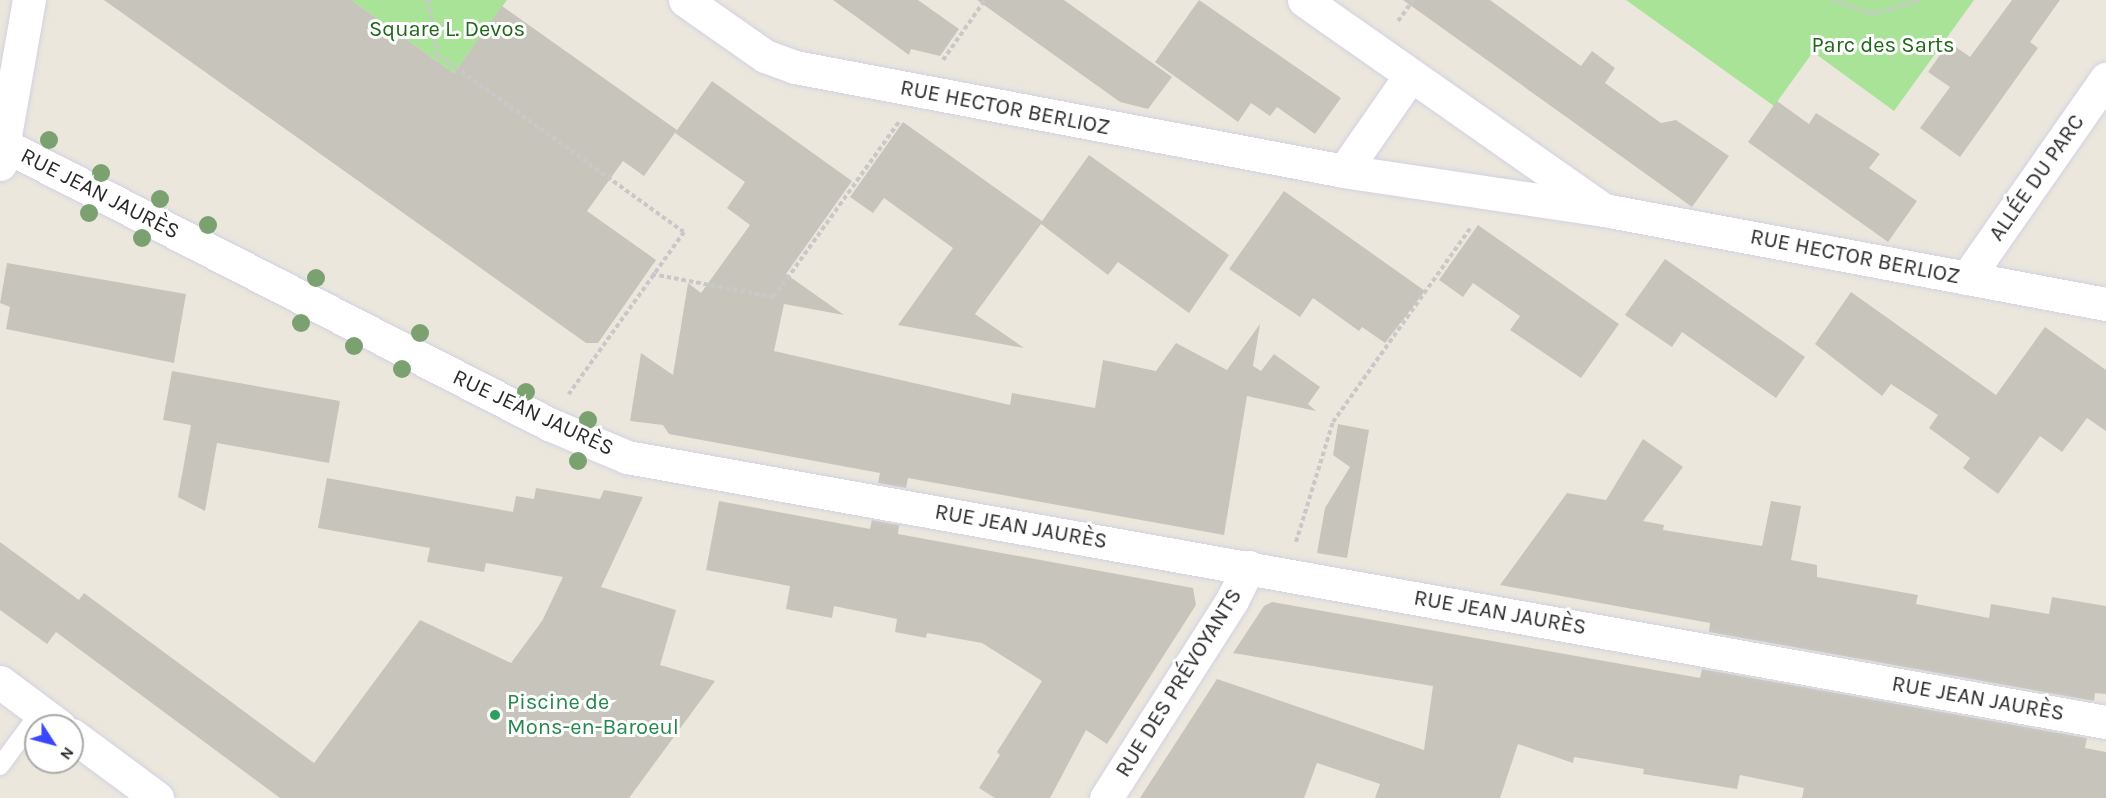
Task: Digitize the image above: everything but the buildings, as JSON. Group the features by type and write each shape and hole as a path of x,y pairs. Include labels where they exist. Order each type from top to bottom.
{"street":[{"path":"1,151 29,0"},
{"name":"RUE HECTOR BERLIOZ","path":"685,0 780,63 920,92 1344,171 1604,210 2106,304"},
{"name":"RUE HECTOR BERLIOZ","path":"1304,0 1604,210"},
{"path":"1344,171 1410,76"},
{"name":"ALLÉE DU PARC","path":"1967,278 2106,79"},
{"name":"RUE JEAN JAURÈS","path":"1,151 549,424 603,449 636,459 2106,722"},
{"name":"RUE DES PRÉVOYANTS","path":"1106,798 1232,600 1249,567"},
{"path":"0,682 43,714"},
{"path":"84,744 157,798"}],"lane":[{"path":"0,766 24,743"}],"path":[{"path":"428,0 437,54 684,232 652,274 549,424"},
{"path":"652,274 774,297 985,0"},
{"path":"1832,0 1873,14 1921,0"},
{"path":"1286,574 1333,422 1494,194"}],"green space":[{"name":"Square L. Devos","path":"351,0 507,0 454,73"},
{"name":"Parc des Sarts","path":"1626,0 1974,0 1894,111 1813,52 1774,106"}],"place":[{"name":"Piscine de Mons-en-Baroeul","path":"495,715"}]}
